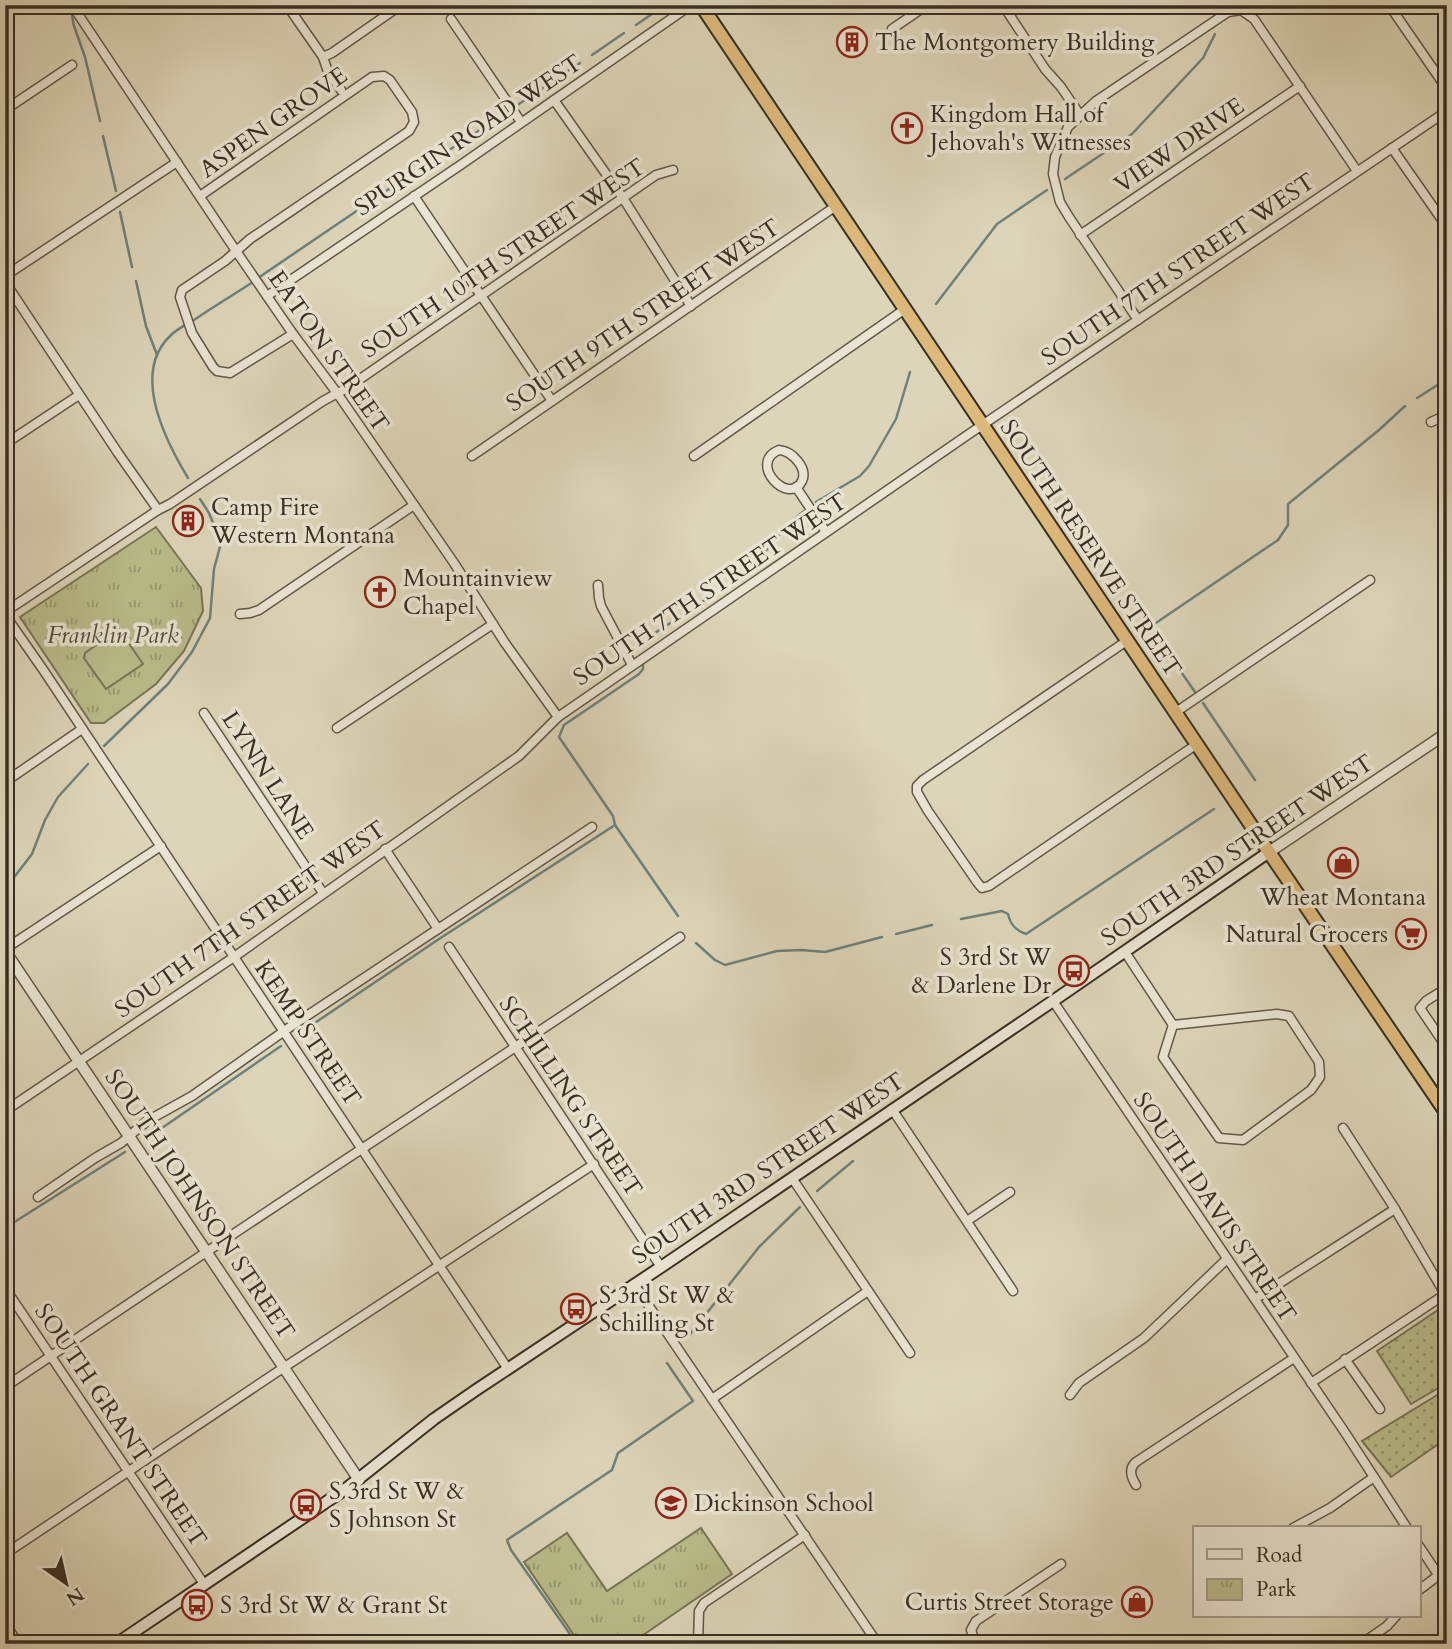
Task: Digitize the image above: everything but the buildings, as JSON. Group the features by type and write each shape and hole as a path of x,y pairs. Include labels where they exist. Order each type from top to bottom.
{"highway":[{"name":"SOUTH RESERVE STREET","path":"701,5 1447,1114"}],"main road":[{"name":"SOUTH 3RD STREET WEST","path":"116,1644 359,1480 434,1419 1054,1001 1269,852"}],"street":[{"name":"EATON STREET","path":"72,5 236,251 337,393 558,717"},
{"path":"291,5 291,11 323,57 327,69 341,90"},
{"path":"323,57 401,5"},
{"name":"SPURGIN ROAD WEST","path":"267,296 691,5"},
{"path":"891,29 927,5"},
{"path":"1003,5 1045,69 1080,114"},
{"path":"1389,5 1447,89"},
{"path":"1138,320 1060,202 1053,174 1055,158 1068,127 1096,101 1228,12 1241,10 1254,19 1357,171"},
{"path":"451,19 521,122"},
{"path":"5,110 72,65"},
{"name":"ASPEN GROVE","path":"200,196 372,77 384,76 390,80 412,112 414,122 410,131 250,239 225,261 182,290 180,297 192,333 217,371 230,373 293,334"},
{"name":"VIEW DRIVE","path":"1080,235 1300,86"},
{"path":"554,100 623,198 691,306"},
{"name":"SOUTH 7TH STREET WEST","path":"5,1111 234,957 519,755 558,717 1447,111"},
{"path":"1392,148 1447,228"},
{"path":"5,276 177,162"},
{"name":"SOUTH 10TH STREET WEST","path":"5,613 323,401 347,388 656,175 673,170"},
{"path":"414,196 552,401"},
{"name":"SOUTH 9TH STREET WEST","path":"472,456 836,206"},
{"path":"5,282 158,510"},
{"path":"694,456 905,309"},
{"path":"5,444 79,395"},
{"path":"1431,422 1447,415"},
{"path":"779,450 791,453 801,467 803,478 796,487 783,488 769,472 768,460 779,450"},
{"path":"796,487 826,532"},
{"path":"240,614 259,610 414,505"},
{"path":"1176,712 1370,580"},
{"path":"598,585 601,606 632,666"},
{"name":"KEMP STREET","path":"5,613 508,1369"},
{"path":"337,728 493,624"},
{"path":"1128,640 923,780 916,786 928,811 982,888 989,886 1197,744"},
{"name":"LYNN LANE","path":"204,713 323,893"},
{"path":"5,782 82,729"},
{"name":"SOUTH 3RD STREET WEST","path":"1269,852 1447,733"},
{"path":"38,1197 121,1143 147,1121 192,1096 283,1032 592,827"},
{"path":"5,950 161,846"},
{"path":"385,849 438,929"},
{"path":"5,1387 680,937"},
{"name":"SCHILLING STREET","path":"449,947 661,1267"},
{"name":"SOUTH JOHNSON STREET","path":"5,950 359,1480"},
{"path":"1125,952 1173,1025 1163,1058 1219,1138 1243,1140 1311,1090 1320,1077 1319,1062 1289,1016 1277,1014 1173,1025"},
{"path":"1447,988 1420,1008 1447,1048"},
{"name":"SOUTH DAVIS STREET","path":"1054,1001 1406,1526"},
{"path":"892,1109 1013,1291"},
{"path":"1311,1383 1446,1293 1343,1128"},
{"path":"5,1554 594,1164"},
{"path":"792,1178 910,1353"},
{"path":"967,1221 1010,1192"},
{"path":"1255,1300 1395,1209"},
{"path":"1070,1395 1079,1384 1144,1338 1227,1259"},
{"path":"634,1284 878,1644"},
{"name":"SOUTH GRANT STREET","path":"5,1287 204,1584"},
{"path":"712,1399 868,1291"},
{"path":"1136,1485 1131,1473 1136,1462 1294,1358"},
{"path":"1345,1359 1380,1409"},
{"path":"1297,1526 1330,1508 1374,1477"},
{"path":"698,1644 698,1611 704,1603 805,1535"},
{"path":"1420,1547 1447,1588"},
{"path":"976,1644 971,1630 976,1621 1061,1564"},
{"path":"1420,1589 1447,1569"},
{"path":"1361,1644 1394,1618"},
{"path":"5,1624 19,1644"}],"green space":[{"name":"Franklin Park","path":"156,527 201,588 203,611 184,651 156,684 104,723 91,723 20,617"},
{"path":"119,629 143,664 106,689 84,658 85,653"},
{"path":"1447,1304 1447,1383 1411,1404 1377,1351"},
{"path":"1447,1389 1447,1438 1391,1477 1362,1441"},
{"path":"701,1528 732,1574 630,1644 580,1644 524,1562 567,1533 607,1591"}],"waterway":[{"path":"636,25 665,5"},
{"path":"72,16 100,121"},
{"path":"592,55 624,33"},
{"path":"1065,179 1132,134 1203,58 1215,34"},
{"path":"516,106 580,63"},
{"path":"258,278 506,113"},
{"path":"103,136 116,191"},
{"path":"936,304 997,224 1047,190"},
{"path":"120,212 132,267"},
{"path":"136,281 146,326 157,355"},
{"path":"188,478 170,445 156,406 153,386 159,350 176,331 253,282"},
{"path":"816,502 860,476 869,466 896,419 910,372"},
{"path":"1417,398 1447,379"},
{"path":"1195,692 1150,627 1278,540 1288,525 1288,504 1405,406"},
{"path":"104,746 168,684 192,652 210,618 214,569 221,543 200,499"},
{"path":"642,646 649,637 749,571 788,524 804,511"},
{"path":"297,1035 615,825 613,816 559,737 564,725 639,674 643,663"},
{"path":"1203,703 1255,780"},
{"path":"5,889 32,854 45,820 58,797 88,764"},
{"path":"961,919 1002,911 1008,914 1016,929 1026,934 1214,809"},
{"path":"615,825 678,916"},
{"path":"896,934 932,925"},
{"path":"696,943 725,965 777,951 825,952 882,937"},
{"path":"146,1139 281,1046"},
{"path":"5,1228 125,1152"},
{"path":"817,1191 853,1161"},
{"path":"687,1338 759,1247 800,1207"},
{"path":"577,1644 511,1550 507,1540 612,1470 618,1453 693,1401 667,1363"}],"place":[{"name":"The Montgomery Building","path":"852,42"},
{"name":"Kingdom Hall of Jehovah's Witnesses","path":"907,128"},
{"name":"Camp Fire Western Montana","path":"188,521"},
{"name":"Mountainview Chapel","path":"380,592"},
{"name":"Wheat Montana","path":"1343,863"},
{"name":"Natural Grocers","path":"1411,934"},
{"name":"S 3rd St W & Darlene Dr","path":"1074,971"},
{"name":"S 3rd St W & Schilling St","path":"576,1309"},
{"name":"Dickinson School","path":"671,1503"},
{"name":"S 3rd St W & S Johnson St","path":"306,1505"},
{"name":"Curtis Street Storage","path":"1137,1602"},
{"name":"S 3rd St W & Grant St","path":"197,1605"}]}
